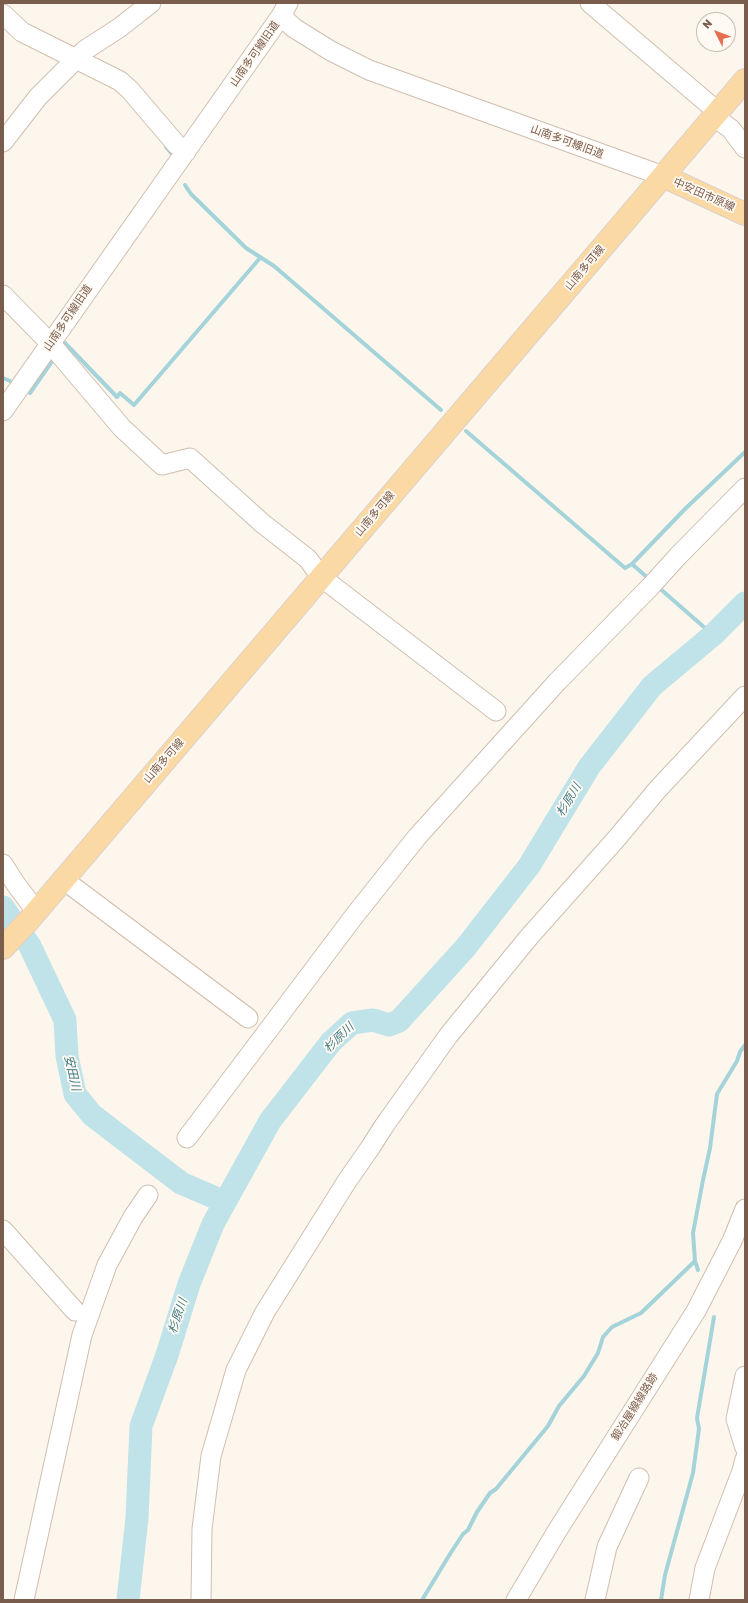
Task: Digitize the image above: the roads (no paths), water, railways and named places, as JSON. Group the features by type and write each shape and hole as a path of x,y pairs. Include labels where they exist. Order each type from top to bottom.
{"main road":[{"name":"山南多可線","path":"5,945 33,915 745,80"},
{"name":"中安田市原線","path":"663,176 745,214"}],"street":[{"path":"3,142 38,97 85,50 119,28 151,3"},
{"path":"590,3 716,114 731,129 745,148"},
{"name":"山南多可線旧道","path":"3,411 285,10 294,28 325,47 369,70 663,176"},
{"path":"3,14 22,32 53,49 77,59 120,81 130,90 176,144 186,152"},
{"path":"3,295 50,343 122,428 162,466 190,458 262,523 308,559 321,577 496,711"},
{"path":"187,1138 345,927 417,837 557,682 745,488"},
{"path":"201,1600 202,1529 211,1456 236,1370 265,1312 346,1181 448,1036 530,937 658,789 745,696"},
{"path":"3,864 33,915"},
{"path":"66,876 68,882 248,1018"},
{"path":"24,1600 82,1335 107,1266 133,1217 148,1195"},
{"name":"鍛冶屋線線路跡","path":"516,1600 557,1531 696,1311 732,1241 745,1209"},
{"path":"3,1230 75,1311"},
{"path":"745,1376 736,1419 745,1448"},
{"path":"699,1600 705,1568 742,1471 745,1459"},
{"path":"595,1600 607,1547 639,1478"}],"waterway":[{"path":"166,147 173,155"},
{"path":"185,185 191,194 246,248 274,266 441,410"},
{"path":"61,349 65,343 117,397 120,393 134,405 260,258"},
{"path":"30,393 55,357"},
{"path":"3,378 10,381"},
{"path":"466,431 625,568 632,564 649,579"},
{"path":"632,564 685,509 745,452"},
{"path":"657,586 713,635"},
{"name":"杉原川","path":"128,1600 137,1518 141,1426 167,1355 189,1284 213,1224 270,1121 331,1042 352,1023 373,1020 389,1025 399,1021 466,947 529,866 589,767 652,686 713,635 745,603"},
{"name":"安田川","path":"3,907 30,946 65,1020 67,1056 75,1094 92,1115 181,1183 225,1202"},
{"path":"698,1270 695,1261 693,1233 710,1148 717,1094 745,1045"},
{"path":"422,1600 463,1534 468,1530 477,1512 490,1493 496,1489 548,1426 559,1406 584,1376 598,1353 603,1337 612,1327 641,1313 695,1261"},
{"path":"661,1600 665,1575 693,1473 699,1429 697,1418 714,1317"}]}
